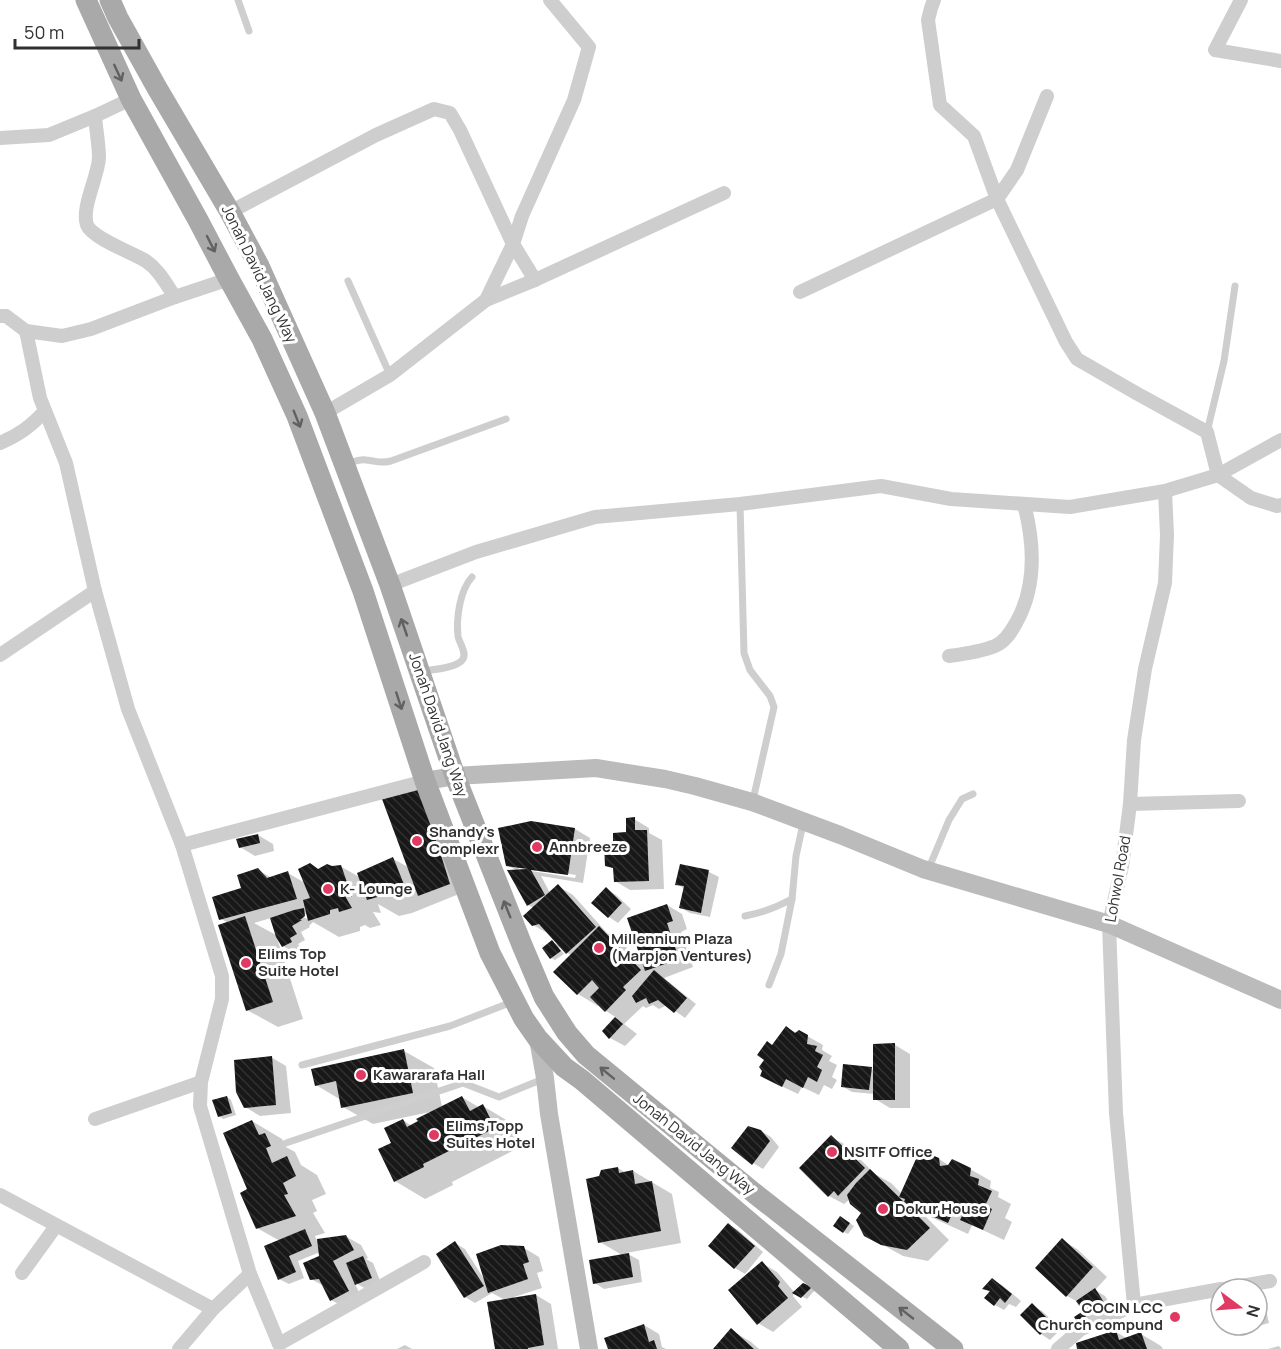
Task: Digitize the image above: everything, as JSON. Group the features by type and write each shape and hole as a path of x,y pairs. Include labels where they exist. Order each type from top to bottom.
{"main road":[{"path":"86,0 131,99 262,339 297,416 363,591 425,781 490,953 524,1019 538,1039 564,1067 900,1349"},
{"name":"Jonah David Jang Way","path":"111,0 118,18 156,88 230,212 258,266 325,413 390,585 455,776 544,997 567,1033 586,1055 754,1193 953,1349"}],"street":[{"path":"486,300 513,244 522,216 574,100 589,47 550,0"},
{"path":"934,0 928,20 940,105 974,136 997,200 1066,342 1077,359 1207,432 1218,475 1251,498 1277,506 1281,505"},
{"path":"1241,0 1215,50 1281,61"},
{"path":"800,292 997,200 1017,170 1047,96"},
{"path":"0,138 49,135 131,99"},
{"path":"230,212 376,135 434,109 450,113 513,244 535,279"},
{"path":"95,116 99,158 86,212 88,226 97,235 145,260 156,269 175,297"},
{"path":"325,413 390,375 486,300 724,193"},
{"path":"0,316 6,316 26,331 62,336 91,329 229,279"},
{"path":"26,331 40,398 66,463 95,591 128,709 183,845 222,976 222,999 201,1082 200,1106 250,1274 280,1347 424,1262"},
{"path":"0,443 15,437 45,411"},
{"path":"390,585 476,552 595,517 740,504 881,486 951,499 1070,507 1165,491 1218,475 1281,440"},
{"name":"Lohwol Road","path":"1134,1305 1116,1113 1109,924 1122,866 1130,804 1134,740 1142,689 1165,583 1167,535 1165,491"},
{"path":"949,656 996,646 1008,637 1020,615 1030,583 1032,552 1030,525 1024,504"},
{"path":"0,655 95,591"},
{"path":"183,845 425,781 455,776 596,768 665,779 752,802 928,870 1109,924 1281,1000"},
{"path":"1130,804 1239,801"},
{"path":"538,1039 589,1349"},
{"path":"95,1119 201,1082"},
{"path":"0,1196 213,1310"},
{"path":"22,1273 56,1226"},
{"path":"179,1349 213,1310 250,1274"},
{"path":"1058,1349 1081,1329 1134,1305 1209,1291"}],"lane":[{"path":"238,0 249,31"},
{"path":"348,281 390,375"},
{"path":"1207,432 1224,361 1234,286"},
{"path":"345,465 359,460 381,463 391,461 506,419"},
{"path":"740,504 744,653 750,670 770,696 774,707 752,802"},
{"path":"419,671 445,668 463,659 464,652 458,636 459,608 466,584 472,577"},
{"path":"928,870 949,820 962,799 973,794"},
{"path":"769,986 781,954 792,899 796,856 803,821"},
{"path":"746,916 792,899"},
{"path":"302,1065 450,1026 515,1001"},
{"path":"286,1143 463,1083 499,1097 546,1078"}],"building":[{"name":"Shandy's Complexr","path":"420,788 450,884 418,896 382,799"},
{"path":"635,817 635,830 647,830 649,881 614,882 613,868 605,866 604,844 613,843 613,833 626,832 626,818"},
{"name":"Annbreeze","path":"531,821 575,828 568,875 531,870 545,895 527,906 507,870 527,869 506,866 498,828"},
{"path":"258,834 260,843 239,848 236,839"},
{"path":"393,857 405,887 367,900 357,873"},
{"name":"K- Lounge","path":"310,863 318,869 327,864 341,865 352,897 345,896 352,908 339,912 338,908 330,910 330,914 308,921 303,900 310,898 298,869"},
{"path":"680,864 709,870 701,913 679,908 684,886 675,885"},
{"path":"258,868 267,878 288,871 297,899 219,920 212,897 241,888 237,875"},
{"path":"558,884 596,927 566,954 539,924 532,926 523,916"},
{"path":"606,887 622,903 608,918 591,903"},
{"path":"667,904 673,921 667,923 679,959 645,971 627,918"},
{"path":"304,908 305,916 292,926 297,934 290,938 292,942 282,947 270,918"},
{"name":"Elims Top Suite Hotel","path":"245,916 273,1002 246,1011 218,925"},
{"name":"Millennium Plaza (Marpjon Ventures)","path":"599,926 641,970 623,987 626,990 605,1012 590,997 599,988 592,980 577,995 553,972"},
{"path":"552,940 561,951 550,959 542,948"},
{"path":"654,970 687,998 674,1013 658,1000 649,1004 646,998 636,1003 632,996"},
{"path":"615,1017 623,1024 609,1039 602,1031"},
{"path":"786,1026 795,1033 799,1030 808,1035 807,1044 817,1046 815,1051 823,1055 817,1067 822,1070 817,1082 808,1077 803,1088 786,1079 782,1087 760,1076 762,1071 759,1067 764,1060 757,1055 767,1041 772,1045"},
{"path":"895,1043 895,1100 873,1100 873,1044"},
{"name":"Kawararafa Hall","path":"404,1049 413,1093 341,1108 336,1081 315,1086 311,1069"},
{"path":"272,1056 276,1105 244,1108 236,1092 234,1060"},
{"path":"843,1064 872,1067 869,1090 841,1087"},
{"path":"227,1096 232,1113 218,1117 212,1100"},
{"name":"Elims Topp Suites Hotel","path":"462,1096 470,1111 483,1104 495,1128 423,1164 424,1167 394,1182 378,1149 391,1143 384,1128 403,1119 407,1127 418,1121 416,1119"},
{"path":"252,1120 259,1135 265,1133 271,1146 266,1148 272,1163 287,1156 296,1176 283,1183 288,1194 284,1195 296,1216 256,1229 240,1193 247,1189 223,1133"},
{"path":"748,1126 761,1130 770,1141 752,1165 731,1148"},
{"name":"NSITF Office","path":"831,1135 865,1168 838,1196 834,1191 828,1197 799,1168"},
{"path":"920,1150 939,1158 940,1166 948,1165 952,1159 971,1168 970,1176 979,1179 978,1185 992,1191 985,1206 992,1209 983,1230 960,1220 962,1216 953,1212 948,1223 907,1205 930,1228 907,1250 881,1245 864,1236 856,1220 861,1213 850,1204 847,1195 870,1169 904,1202 905,1199 899,1197"},
{"path":"618,1167 619,1173 633,1170 635,1184 652,1181 661,1231 598,1243 586,1179 599,1176 601,1170"},
{"path":"840,1216 850,1223 843,1233 833,1226"},
{"path":"728,1223 755,1246 734,1269 708,1246"},
{"path":"305,1229 312,1246 289,1256 296,1272 278,1280 264,1246"},
{"path":"346,1235 354,1250 333,1261 349,1291 330,1301 319,1279 310,1280 303,1263 319,1256 317,1239"},
{"path":"1062,1238 1093,1267 1066,1297 1035,1268"},
{"path":"455,1241 484,1286 464,1298 436,1254"},
{"path":"501,1245 524,1246 529,1262 523,1264 528,1279 488,1293 476,1254"},
{"path":"629,1253 633,1277 593,1284 589,1260"},
{"path":"363,1256 372,1278 355,1285 346,1263"},
{"path":"762,1261 780,1282 778,1286 788,1298 757,1325 728,1290"},
{"path":"992,1278 1012,1294 1005,1303 1000,1298 994,1306 984,1298 990,1291 982,1289"},
{"path":"803,1283 812,1287 801,1298 792,1293"},
{"path":"1095,1288 1105,1304 1077,1322 1074,1317 1083,1311 1076,1301"},
{"path":"536,1294 544,1345 528,1349 495,1349 487,1302"},
{"path":"1032,1303 1052,1323 1040,1335 1020,1315"},
{"path":"644,1324 649,1342 654,1340 657,1349 608,1349 604,1338"},
{"path":"731,1328 754,1349 713,1349"},
{"path":"1116,1330 1119,1340 1141,1332 1147,1349 1077,1349 1076,1343"}],"place":[{"name":"Shandy's Complexr","path":"417,841"},
{"name":"Annbreeze","path":"537,847"},
{"name":"K- Lounge","path":"328,889"},
{"name":"Millennium Plaza (Marpjon Ventures)","path":"599,948"},
{"name":"Elims Top Suite Hotel","path":"246,963"},
{"name":"Kawararafa Hall","path":"361,1075"},
{"name":"Elims Topp Suites Hotel","path":"434,1135"},
{"name":"NSITF Office","path":"832,1152"},
{"name":"Dokur House","path":"883,1209"},
{"name":"COCIN LCC Church compund","path":"1175,1317"}]}
